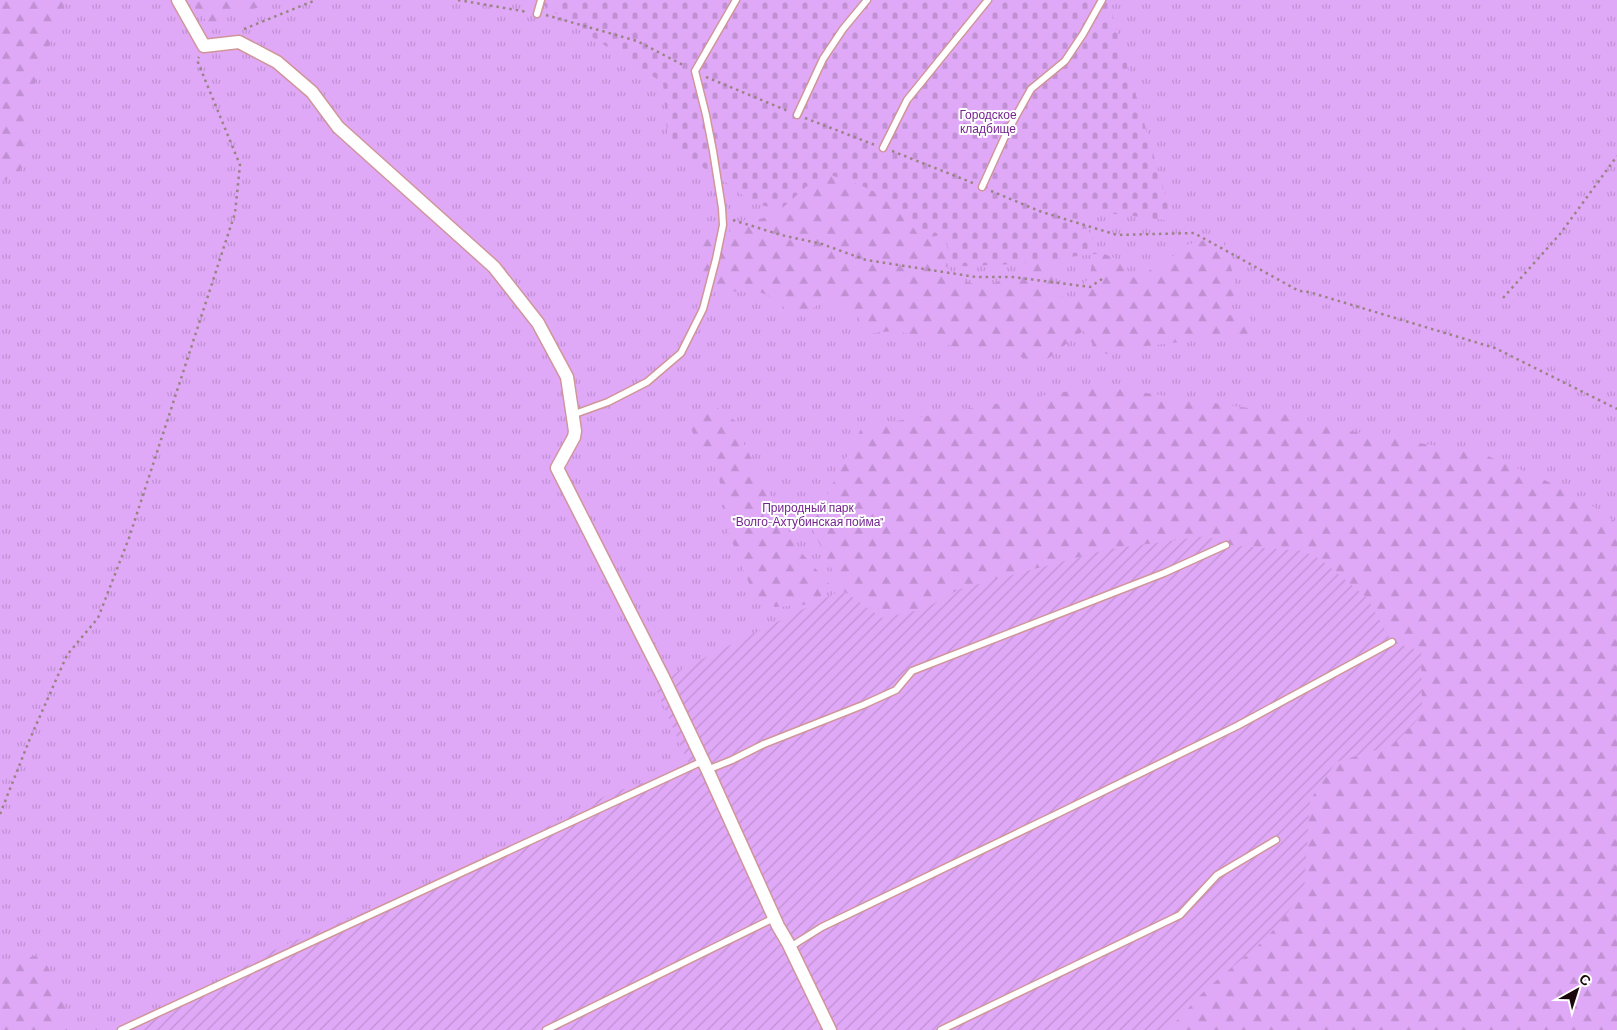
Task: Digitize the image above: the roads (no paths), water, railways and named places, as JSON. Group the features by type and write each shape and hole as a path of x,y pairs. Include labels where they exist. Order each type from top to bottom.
{"street":[{"path":"178,0 204,46 239,42 277,62 312,92 338,127 494,267 538,322 567,377 575,434 557,468 618,586 705,765 774,918 830,1030"}],"lane":[{"path":"537,14 541,0"},
{"path":"572,415 608,402 647,382 680,353 703,309 723,225 713,151 695,71 736,0"},
{"path":"797,115 823,59 843,29 867,0"},
{"path":"883,148 907,100 988,0"},
{"path":"982,187 1007,132 1031,89 1066,61 1084,34 1102,0"},
{"path":"121,1030 705,765 732,760 764,744 863,705 896,690 912,671 1164,573 1226,545"},
{"path":"790,947 822,927 1237,726 1392,642"},
{"path":"941,1030 1180,915 1217,875 1276,840"},
{"path":"546,1030 774,918"}],"park label":[{"name":"Городское кладбище","path":"988,122"},
{"name":"Природный парк \"Волго-Ахтубинская пойма\"","path":"808,515"}]}
